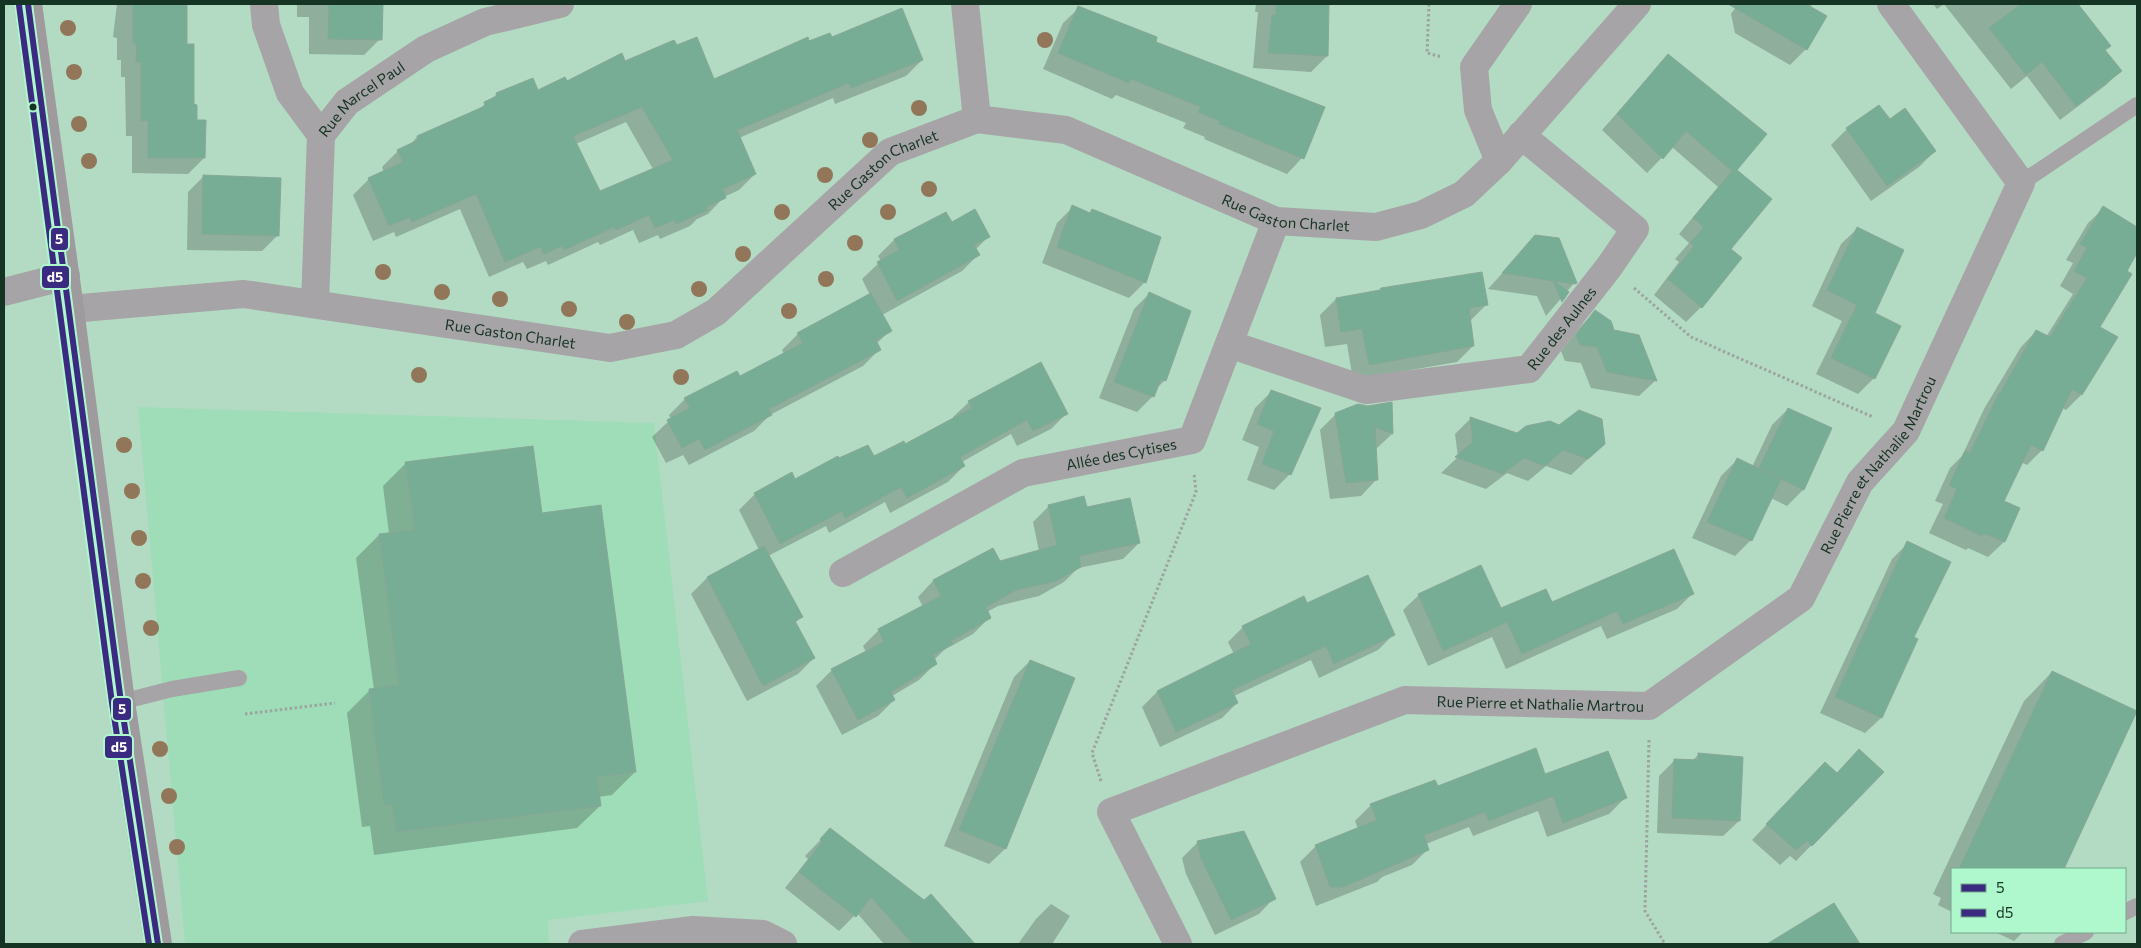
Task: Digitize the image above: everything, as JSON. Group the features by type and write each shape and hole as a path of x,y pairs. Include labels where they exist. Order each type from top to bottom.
{"street":[{"path":"28,4 66,276 121,702 158,944"},
{"path":"264,4 266,25 290,93 321,135"},
{"name":"Rue Marcel Paul","path":"315,304 321,135 347,102 426,49 484,22 560,4"},
{"path":"965,4 977,119"},
{"path":"1499,161 1478,110 1474,66 1518,4"},
{"name":"Rue Gaston Charlet","path":"70,309 244,294 610,348 676,335 716,312 890,152 977,119 1066,130 1276,221 1376,227 1421,216 1464,194 1499,161 1637,4"},
{"path":"1891,4 2021,183"},
{"name":"Rue des Aulnes","path":"1229,344 1366,390 1529,369 1609,267 1635,229 1520,135"},
{"name":"Rue Pierre et Nathalie Martrou","path":"1111,812 1405,700 1649,706 1801,598 1860,482 1906,431 2021,183"},
{"name":"Allée des Cytises","path":"843,573 1023,473 1192,440 1276,221"},
{"path":"4,292 66,276"},
{"path":"1111,812 1178,944"},
{"path":"582,944 693,930 762,934 783,944"}],"lane":[{"path":"2021,183 2137,105"},
{"path":"121,702 172,689 239,678"},
{"path":"2062,944 2084,933"}],"path":[{"path":"1429,4 1427,52 1474,66"},
{"path":"1609,267 1691,337 1906,431"},
{"path":"1111,812 1092,753 1196,492 1192,440"},
{"path":"245,714 335,703"},
{"path":"1649,706 1645,911 1665,944"}],"shaded area":[{"path":"138,407 654,423 708,901 548,920 549,944 185,944"}],"building":[{"path":"133,4 187,4 187,44 194,44 194,104 197,105 197,120 206,120 205,158 148,158 148,120 141,121 141,62 136,62 137,44 133,44"},
{"path":"329,4 383,4 382,40 328,39"},
{"path":"1276,4 1329,4 1328,56 1268,53 1272,15 1276,15"},
{"path":"1728,4 1806,4 1827,16 1807,50"},
{"path":"2021,4 2078,4 2111,46 2105,50 2122,71 2076,106 2042,62 2026,75 1989,28"},
{"path":"1078,6 1157,37 1156,42 1325,107 1304,159 1219,124 1220,121 1198,112 1201,107 1131,79 1129,83 1058,53"},
{"path":"902,8 923,60 851,88 849,83 737,130 756,174 723,189 726,198 706,207 708,210 676,224 674,220 655,228 649,215 616,230 614,227 564,250 562,246 544,254 540,247 505,262 476,194 412,222 410,217 389,226 368,178 403,162 397,150 418,140 417,136 485,106 484,102 497,96 496,93 533,78 538,90 565,77 567,81 622,53 625,61 674,40 677,45 697,37 714,79 808,37 809,41 830,33 832,37","holes":["642,107 673,160 600,191 573,136"]},
{"path":"1668,54 1767,134 1737,170 1772,199 1731,249 1742,258 1702,308 1668,279 1694,246 1690,243 1704,227 1693,218 1732,171 1686,131 1663,159 1617,114"},
{"path":"1879,105 1890,119 1905,108 1936,151 1887,186 1846,128"},
{"path":"203,175 281,178 279,236 202,234"},
{"path":"1072,205 1090,213 1092,209 1161,237 1146,283 1057,247"},
{"path":"2103,206 2137,227 2137,253 2127,271 2132,274 2100,327 2118,337 2082,395 2072,389 2043,451 2031,445 2004,501 2020,508 2005,542 1983,533 1982,536 1944,518 1957,489 1949,485 1965,451 1970,453 1999,393 2036,330 2050,337 2087,278 2074,271 2087,248 2080,244"},
{"path":"975,209 990,237 974,245 980,255 897,301 877,262 899,250 894,239 946,212 952,222"},
{"path":"1857,227 1904,250 1875,313 1901,326 1875,379 1831,358 1857,305 1827,290"},
{"path":"1535,235 1559,238 1577,283 1554,281 1569,292 1562,302 1553,281 1502,273"},
{"path":"1482,272 1488,305 1469,308 1474,346 1369,365 1362,329 1341,332 1336,298 1380,290 1381,288"},
{"path":"1149,292 1191,311 1166,381 1161,379 1154,397 1114,382"},
{"path":"871,293 892,331 876,340 881,350 769,409 772,415 705,450 699,439 682,448 667,420 690,408 684,398 737,371 740,376 803,343 797,333"},
{"path":"1595,310 1611,321 1614,330 1639,335 1657,381 1607,372 1597,347 1580,345 1576,335"},
{"path":"1041,362 1068,414 1033,431 1027,420 960,457 965,466 907,498 901,487 845,518 842,511 780,544 754,493 792,472 795,479 838,456 839,458 868,445 874,456 904,441 905,444 972,408 968,401"},
{"path":"1271,390 1321,408 1291,475 1262,464 1274,431 1257,424"},
{"path":"1392,402 1393,434 1375,427 1378,480 1346,483 1335,413 1358,404 1368,406"},
{"path":"1788,408 1832,428 1804,490 1759,468"},
{"path":"1579,410 1602,419 1605,444 1588,459 1563,450 1545,466 1524,458 1503,474 1455,457 1473,442 1470,417 1517,433 1526,426 1550,421 1559,425"},
{"path":"533,446 542,513 601,505 636,772 597,777 601,806 396,832 392,804 384,805 369,689 399,685 379,534 415,530 405,462"},
{"path":"1737,458 1781,479 1752,541 1707,522"},
{"path":"1084,496 1087,507 1130,498 1140,543 1079,556 1081,567 1056,581 1016,590 986,607 991,618 951,641 953,644 933,655 937,664 891,692 895,700 858,720 831,669 884,642 878,629 941,596 933,580 993,548 1000,561 1057,545 1048,505"},
{"path":"1907,541 1951,562 1914,637 1918,639 1882,718 1835,697"},
{"path":"764,546 803,617 795,621 815,658 763,686 707,577"},
{"path":"1674,549 1694,594 1623,624 1617,611 1522,654 1507,622 1443,651 1418,594 1481,565 1501,608 1546,589 1552,602"},
{"path":"1368,575 1395,635 1334,664 1326,646 1232,690 1238,703 1176,732 1157,691 1251,644 1242,626 1304,596 1307,603"},
{"path":"1030,660 1075,678 1006,849 959,830"},
{"path":"2052,671 2137,711 2064,868 1959,868"},
{"path":"1536,748 1545,774 1608,751 1627,798 1563,823 1553,796 1489,821 1485,812 1424,835 1429,850 1343,887 1330,887 1315,845 1377,820 1370,804 1435,780 1438,786"},
{"path":"1859,749 1884,772 1812,846 1807,841 1796,850 1766,824 1825,762 1837,773"},
{"path":"1698,753 1743,757 1740,821 1672,818 1674,759 1698,760"},
{"path":"830,828 924,900 931,894 975,944 913,944 871,897 856,917 799,872 822,842 820,839"},
{"path":"1244,831 1276,899 1231,920 1201,858 1197,841"},
{"path":"1834,903 1860,944 1767,944"}],"transit line":[{"name":"5","path":"28,4 121,702 158,944"},
{"name":"d5","path":"19,5 112,703 149,944"}]}
